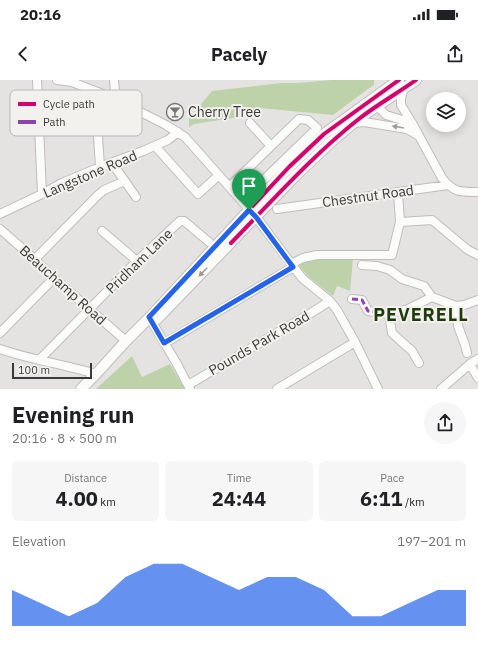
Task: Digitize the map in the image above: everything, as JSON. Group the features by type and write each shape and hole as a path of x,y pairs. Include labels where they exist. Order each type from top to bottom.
{"main road":[{"path":"253,213 289,167 324,134 402,84 416,80"},
{"path":"107,362 151,321 253,213 332,141 362,116 374,103"},
{"path":"81,389 126,341 151,321"}],"street":[{"path":"37,80 37,90"},
{"path":"57,80 72,82 92,90"},
{"path":"114,80 115,90"},
{"path":"402,84 401,105 442,178 448,185 458,191 478,192"},
{"path":"374,103 386,115 412,123"},
{"path":"142,113 185,137 253,213 302,278 330,301 356,342 375,388"},
{"path":"230,186 299,119 308,120 317,128 242,201"},
{"path":"354,123 364,122 407,129 419,136"},
{"path":"250,123 270,146"},
{"name":"Langstone Road","path":"0,214 62,183 155,146 168,140 178,132"},
{"path":"39,136 42,194"},
{"path":"98,136 100,167"},
{"path":"155,146 198,194 219,175"},
{"path":"112,162 136,197"},
{"path":"34,259 98,195 104,190 125,181"},
{"name":"Chestnut Road","path":"276,209 286,204 448,185"},
{"path":"164,343 303,258 317,255 392,255 400,222 398,192"},
{"path":"400,222 432,220 468,250 478,255"},
{"name":"Pridham Lane","path":"39,360 137,261 180,221 184,221 209,242"},
{"name":"Beauchamp Road","path":"0,229 126,341"},
{"path":"102,231 137,261"},
{"path":"362,265 377,266 390,270 402,279 424,286 432,297 456,306 478,300"},
{"path":"0,333 54,278"},
{"path":"352,299 362,300 368,311 389,314 408,308 432,297"},
{"name":"Pounds Park Road","path":"189,387 330,301"},
{"path":"456,306 458,326 467,353"},
{"path":"389,314 392,334 412,351 419,363"},
{"path":"151,321 189,387"},
{"path":"277,389 356,342"},
{"path":"0,349 96,374"},
{"path":"441,389 478,359"},
{"path":"470,364 478,378"}],"green space":[{"path":"331,80 374,80 374,85 333,115 260,108 233,118 194,124 189,127 189,119 212,91 282,83"},
{"path":"322,258 353,259 350,291 337,286 333,296 309,277 300,267 301,262"},
{"path":"132,356 142,377 170,364 185,389 96,389"}],"marked path":[{"path":"352,299 362,300 368,311 377,312"}],"cycle path":[{"path":"149,317 289,167 324,134 399,80"},
{"path":"231,243 294,178 343,132 367,113 416,80"}],"place":[{"name":"Cherry Tree","path":"175,112"}],"district":[{"name":"PEVERELL","path":"421,314"}],"route":[{"path":"249,210 284,253 293,267 164,343 149,317 249,210"}]}
